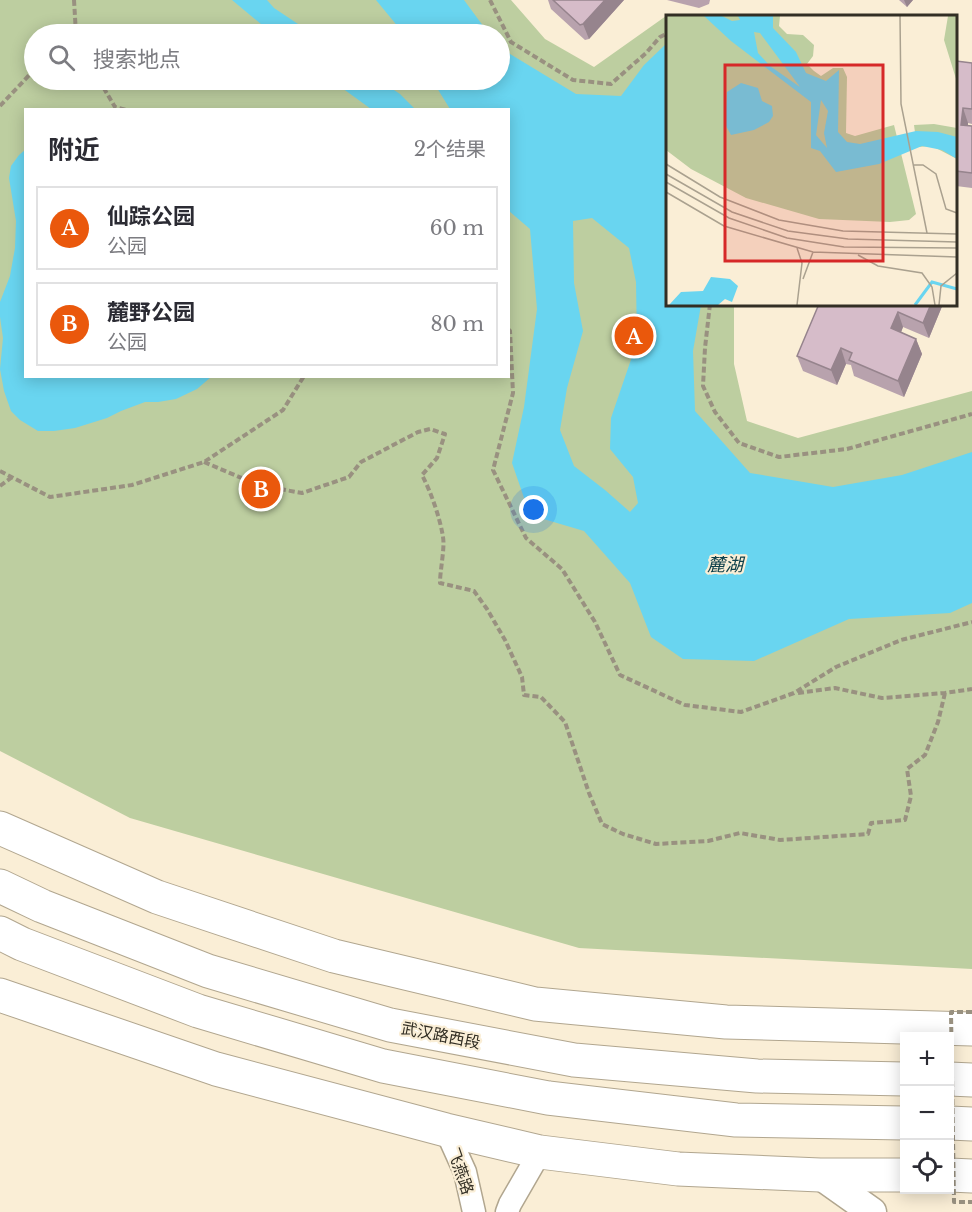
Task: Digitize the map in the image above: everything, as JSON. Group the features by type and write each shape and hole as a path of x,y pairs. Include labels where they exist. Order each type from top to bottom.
{"main road":[{"path":"0,828 157,897 334,956 535,1004 726,1022 972,1029"},
{"name":"武汉路西段","path":"0,886 42,906 208,970 390,1025 574,1060 757,1076 900,1078"},
{"path":"0,933 22,944 198,1011 383,1066 548,1098 736,1120 900,1123"},
{"path":"0,995 216,1069 446,1130 540,1152 678,1169 820,1175 900,1175"},
{"path":"954,1079 972,1080"},
{"path":"954,1123 972,1124"},
{"path":"954,1175 972,1176"}],"street":[{"name":"飞燕路","path":"446,1130 465,1172 474,1212"},
{"path":"507,1212 540,1152"},
{"path":"820,1175 872,1212"}],"path":[{"path":"74,0 75,24"},
{"path":"489,0 502,24"},
{"path":"510,40 573,80 611,84 660,37 666,34"},
{"path":"0,106 24,81"},
{"path":"105,90 115,107 119,108"},
{"path":"710,306 703,386 715,412 739,443 779,457 847,449 972,414"},
{"path":"510,331 513,393 493,470 526,538 562,569 596,622 620,675 685,705 741,712 794,693 836,668 900,640 972,622"},
{"path":"0,471 50,497 132,485 204,462 283,410 303,378"},
{"path":"204,462 258,485 302,493 350,477 361,462 418,432 429,429 445,434 437,458 422,475 430,490 443,538 440,583 474,591 505,640 522,677 524,695 541,697 565,722 602,824 623,834 656,844 708,842 740,833 780,840 868,834 871,823 905,820 911,796 907,769 925,755 938,722 945,693"},
{"path":"0,486 12,477"},
{"path":"794,693 835,688 882,698 972,689"},
{"path":"972,1012 951,1012 954,1202 972,1202"}],"green space":[{"path":"0,0 511,0 545,39 594,67 666,16 666,306 734,306 734,364 747,421 798,438 972,391 972,969 579,948 130,818 0,751"}],"water":[{"path":"232,0 267,0 274,8 298,24 261,24"},
{"path":"376,0 464,0 482,24 396,24"},
{"name":"麓湖","path":"666,44 666,306 701,306 693,351 695,411 750,473 833,487 902,475 972,452 972,603 950,613 849,619 754,661 683,659 651,637 630,583 584,531 530,515 512,463 524,407 537,309 530,229 510,212 510,108 449,108 438,90 510,90 510,54 576,94 621,96 644,65","holes":["592,218 629,248 636,282 637,342 611,418 610,449 633,477 638,503 630,512 574,466 560,430 567,388 583,331 574,283 573,221"]},
{"path":"345,90 394,90 414,108 370,108"},
{"path":"24,151 24,378 210,378 197,389 176,399 145,402 107,418 75,428 54,431 38,431 20,420 11,411 0,369 3,338 0,302 10,276 15,248 16,221 9,178 11,166"}],"building":[{"path":"553,0 605,0 580,25"},
{"path":"957,61 972,63 972,109 963,108 961,125 972,126 972,173 957,171"},
{"path":"818,306 930,306 923,323 898,312 891,328 916,339 898,381 849,360 852,353 841,348 831,370 797,356"}],"place":[{"name":"仙踪公园","path":"634,336"},
{"name":"麓野公园","path":"261,489"}]}
